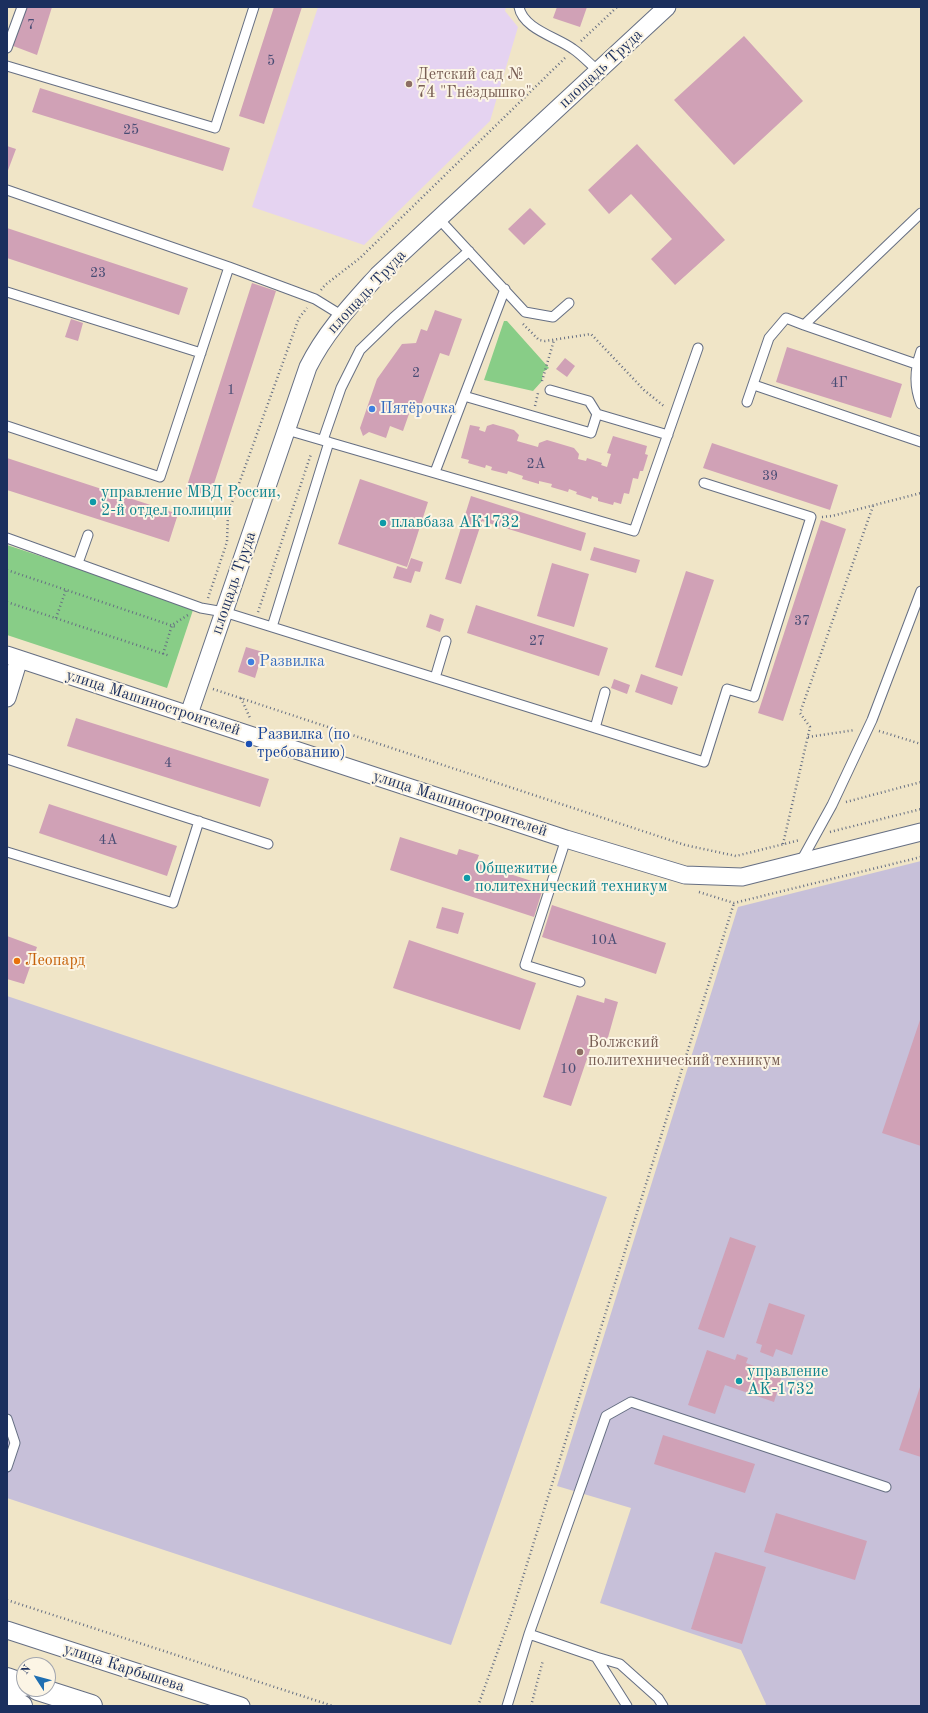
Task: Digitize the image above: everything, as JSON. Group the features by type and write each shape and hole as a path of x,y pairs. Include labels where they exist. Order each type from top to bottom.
{"street":[{"name":"площадь Труда","path":"189,714 308,367 325,336 378,275 599,72 667,7"},
{"path":"7,698 13,657"},
{"name":"улица Машиностроителей","path":"13,657 566,839 685,875 742,877 921,832"},
{"name":"улица Карбышева","path":"7,1630 240,1706"},
{"path":"56,1695 90,1706"},
{"path":"7,1701 21,1706"}],"lane":[{"path":"7,48 22,7"},
{"path":"7,66 215,128 254,7"},
{"path":"519,7 520,15 530,24 574,49 599,72"},
{"path":"7,190 229,267 315,299 342,315"},
{"path":"804,325 921,213"},
{"path":"439,219 525,312 553,317 569,303"},
{"path":"272,627 323,440 341,388 360,350 393,318 469,251"},
{"path":"7,426 160,477 229,267"},
{"path":"435,472 505,289"},
{"path":"7,292 201,353"},
{"path":"747,402 769,338 786,318 916,364"},
{"path":"287,430 634,531 698,348"},
{"path":"921,351 916,364 917,394 921,404"},
{"path":"754,385 921,442"},
{"path":"550,390 589,401 597,414 668,435"},
{"path":"464,396 591,433 597,414"},
{"path":"7,538 201,608 224,612 704,762 727,689 754,697 811,517 704,483"},
{"path":"78,563 88,535"},
{"path":"800,863 832,805 872,720 921,591"},
{"path":"435,678 446,641"},
{"path":"595,728 605,692"},
{"path":"7,759 268,844"},
{"path":"7,852 173,902 198,821"},
{"path":"566,839 525,965 580,982"},
{"path":"507,1706 529,1634 606,1416 631,1402 886,1488"},
{"path":"7,1419 15,1443 7,1466"},
{"path":"529,1634 620,1664 658,1698 663,1706"},
{"path":"596,1657 627,1706"}],"path":[{"path":"163,654 172,625 205,605 227,542 228,514 299,318 325,285 360,258 617,7"},
{"path":"522,323 539,340 545,341 591,334 644,390 675,415"},
{"path":"532,416 554,340"},
{"path":"255,622 323,440"},
{"path":"811,517 832,516 921,493"},
{"path":"783,844 810,726 800,713 873,506"},
{"path":"7,570 176,626"},
{"path":"56,618 66,590"},
{"path":"7,602 170,656"},
{"path":"200,684 685,845 736,856 921,809"},
{"path":"832,805 921,782"},
{"path":"478,1706 512,1612 734,903 921,857"},
{"path":"7,1600 333,1706"},
{"path":"531,1706 543,1660"}],"shaded area":[{"path":"318,7 506,7 505,11 518,27 490,121 364,245 252,207"},
{"path":"921,861 921,1706 765,1706 766,1704 741,1650 600,1603 631,1508 557,1486 738,907"},
{"path":"7,996 607,1197 451,1645 7,1498"}],"green space":[{"path":"504,321 507,321 549,368 543,372 542,381 533,391 484,380"},
{"path":"7,545 194,607 167,688 7,635"}],"building":[{"path":"21,7 52,7 37,55 8,44"},
{"path":"274,7 302,7 264,124 239,116"},
{"path":"557,7 587,7 580,27 553,18"},
{"path":"744,36 803,101 734,165 674,100"},
{"path":"40,88 230,148 223,171 32,112"},
{"path":"637,144 725,240 675,285 651,259 672,239 631,194 609,214 588,190"},
{"path":"7,146 16,149 7,173"},
{"path":"530,208 546,224 524,245 508,229"},
{"path":"7,228 188,288 179,315 7,258"},
{"path":"252,283 276,291 210,496 186,489"},
{"path":"435,310 462,319 449,356 440,353 418,414 410,411 403,431 390,426 386,438 369,432 363,436 360,428 377,379 402,344 416,343 421,329 427,331"},
{"path":"71,319 83,323 78,341 65,337"},
{"path":"787,347 902,384 891,418 776,382"},
{"path":"565,358 575,366 567,377 556,369"},
{"path":"493,424 514,430 519,435 517,441 538,447 539,443 547,440 574,448 579,454 578,459 586,461 587,458 602,463 601,465 607,467 611,454 607,453 613,436 647,446 645,454 648,455 643,471 640,471 638,479 633,478 629,494 624,493 621,504 614,502 613,505 598,501 598,498 592,496 591,499 576,494 577,492 569,489 568,492 551,487 552,484 539,481 539,484 522,479 523,476 508,471 507,474 491,470 492,467 486,465 485,468 468,463 469,460 461,458 470,425 480,427 479,430 485,432 487,426"},
{"path":"712,443 838,485 830,510 703,468"},
{"name":"управление МВД России, 2-й отдел полиции","path":"7,458 178,514 169,542 7,490"},
{"name":"плавбаза АК1732","path":"360,479 428,502 407,567 338,544"},
{"path":"471,496 586,533 581,551 482,521 461,584 445,579"},
{"path":"821,520 846,529 783,721 758,713"},
{"path":"594,547 640,560 636,573 590,560"},
{"path":"411,558 423,562 420,572 415,571 411,583 393,578 397,566 407,569"},
{"path":"552,563 589,574 574,627 537,616"},
{"path":"686,571 714,580 682,676 655,667"},
{"path":"476,605 608,648 599,676 467,633"},
{"path":"430,614 444,619 440,632 426,627"},
{"name":"Развилка","path":"246,647 263,652 255,678 238,672"},
{"path":"641,674 678,687 672,705 635,692"},
{"path":"614,679 630,685 627,694 611,688"},
{"path":"76,718 269,779 260,807 67,746"},
{"path":"49,804 177,846 167,876 39,833"},
{"name":"Общежитие политехнический техникум","path":"400,837 457,855 459,849 479,855 476,863 544,885 534,917 390,870"},
{"path":"552,905 666,943 656,974 542,937"},
{"path":"442,907 464,913 458,934 436,928"},
{"path":"7,936 37,947 24,984 7,979"},
{"path":"409,940 536,983 520,1030 393,988"},
{"name":"Волжский политехнический техникум","path":"577,995 604,1003 605,998 618,1002 607,1041 594,1038 571,1106 543,1097"},
{"path":"921,1017 921,1146 882,1133"},
{"path":"730,1237 756,1246 724,1338 698,1329"},
{"path":"769,1303 805,1315 792,1355 776,1349 773,1357 760,1352 762,1345 756,1343"},
{"name":"управление AK-1732","path":"707,1350 735,1360 737,1354 748,1358 746,1363 782,1376 774,1402 725,1385 715,1414 688,1405"},
{"path":"921,1384 921,1457 899,1450"},
{"path":"663,1435 755,1464 745,1493 654,1464"},
{"path":"776,1513 867,1541 855,1580 764,1552"},
{"path":"715,1552 766,1567 742,1644 691,1629"}],"place":[{"name":"Детский сад № 74 \"Гнёздышко\"","path":"409,84"},
{"name":"Пятёрочка","path":"372,409"},
{"name":"управление МВД России, 2-й отдел полиции","path":"93,502"},
{"name":"плавбаза АК1732","path":"383,523"},
{"name":"Развилка","path":"251,662"},
{"name":"Развилка (по требованию)","path":"249,744"},
{"name":"Общежитие политехнический техникум","path":"467,878"},
{"name":"Леопард","path":"17,961"},
{"name":"Волжский политехнический техникум","path":"580,1052"},
{"name":"управление AK-1732","path":"739,1381"}]}
